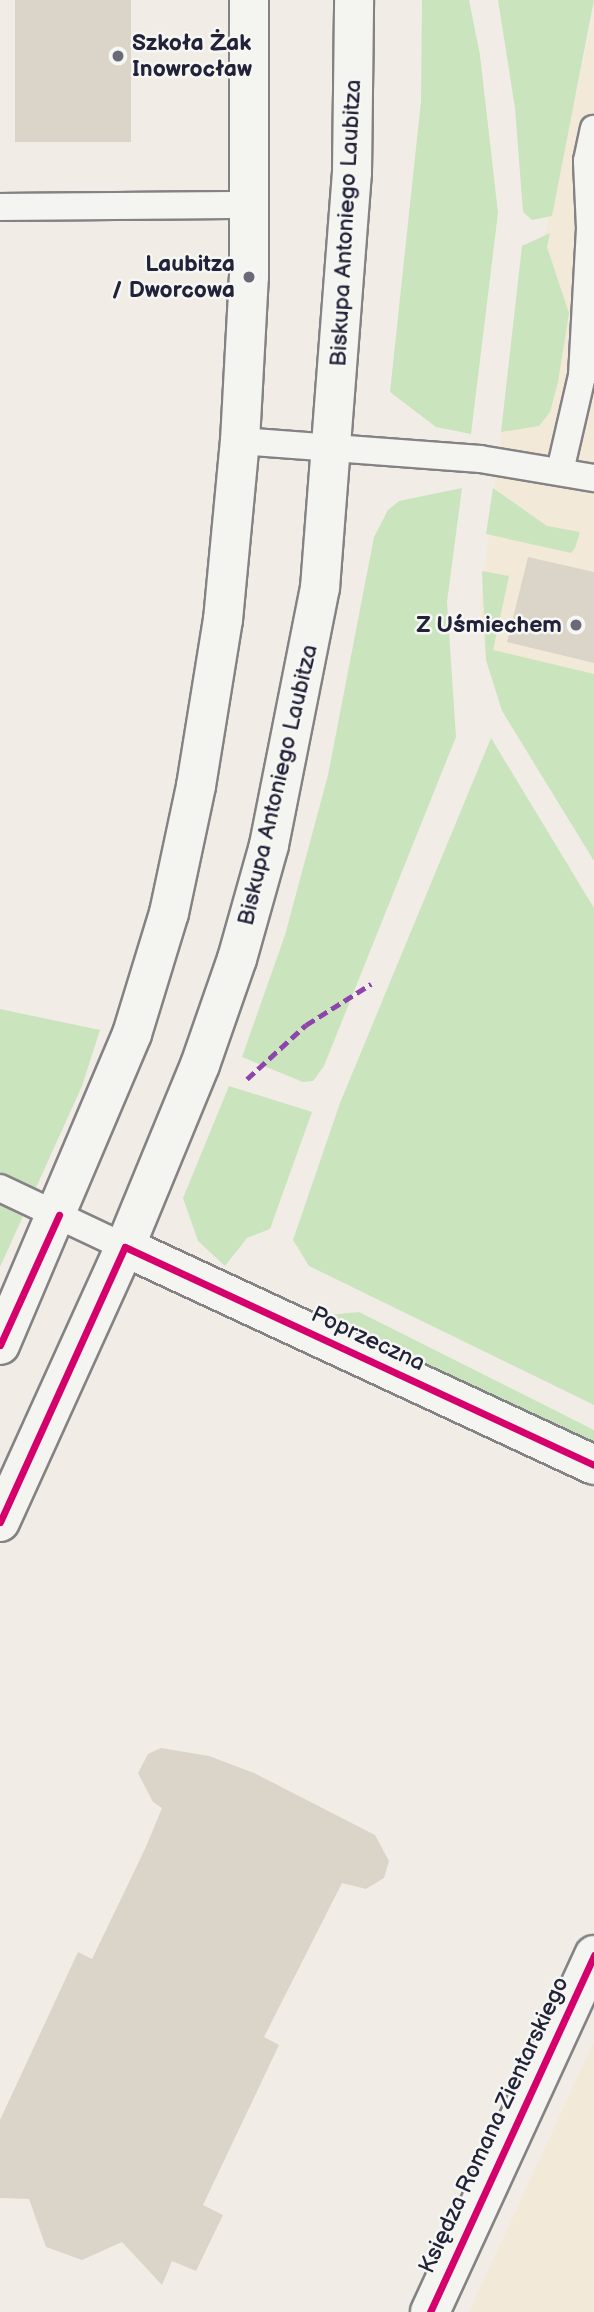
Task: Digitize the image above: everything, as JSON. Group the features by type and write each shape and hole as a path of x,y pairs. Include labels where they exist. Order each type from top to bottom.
{"main road":[{"path":"3,1327 59,1215 132,1034 169,913 223,620 240,441 249,205 249,0"},
{"name":"Biskupa Antoniego Laubitza","path":"0,1522 125,1247 233,972 269,845 320,588 333,448 352,173 354,0"},
{"name":"Poprzeczna","path":"125,1247 594,1465"},
{"name":"Księdza Romana Zientarskiego","path":"429,2312 594,1955"}],"lane":[{"path":"560,471 588,378 592,229 587,161 594,129"},
{"path":"0,207 249,205"},
{"path":"240,441 560,471 594,478"},
{"path":"0,1188 125,1247"}],"shaded area":[{"path":"594,12 594,694 486,660 480,608 501,432"},
{"path":"594,2041 594,2312 469,2312"}],"green space":[{"path":"422,0 469,0 480,55 498,213 471,434 436,427 390,392 421,101"},
{"path":"498,0 594,0 552,216 532,220 523,212 515,108"},
{"path":"550,233 547,247 569,313 558,382 550,412 539,426 501,432 522,246"},
{"path":"462,488 447,602 456,737 324,1066 313,1081 303,1082 242,1057 285,935 328,775 374,537 388,510 399,501"},
{"path":"493,488 547,526 580,532 575,548 571,553 486,534"},
{"path":"482,571 509,576 493,650 594,674 594,861 502,711 486,660"},
{"path":"491,738 594,908 594,1405 309,1266 293,1240 340,1103"},
{"path":"0,1009 100,1030 82,1086 0,1267"},
{"path":"229,1086 312,1112 270,1229 247,1238 225,1266 198,1241 183,1198"},
{"path":"359,1312 594,1430 594,1445 327,1315"}],"building":[{"path":"15,0 131,0 131,142 15,142"},
{"path":"528,557 594,572 594,663 507,642"},
{"path":"161,1748 209,1756 254,1773 375,1835 389,1861 384,1878 366,1889 342,1883 264,2037 279,2045 203,2205 223,2215 196,2271 172,2261 162,2285 122,2242 82,2260 46,2247 29,2199 0,2198 0,2120 78,1952 92,1959 145,1849 162,1808 153,1802 138,1773 148,1754"}],"marked path":[{"path":"247,1079 306,1025 371,984"}],"cycle path":[{"path":"0,1345 59,1215"},
{"path":"0,1522 125,1247 594,1465"},
{"path":"430,2312 594,1955"}],"place":[{"name":"Szkoła Żak Inowrocław","path":"118,56"},
{"name":"Laubitza / Dworcowa","path":"249,277"},
{"name":"Z Uśmiechem","path":"576,625"}]}
